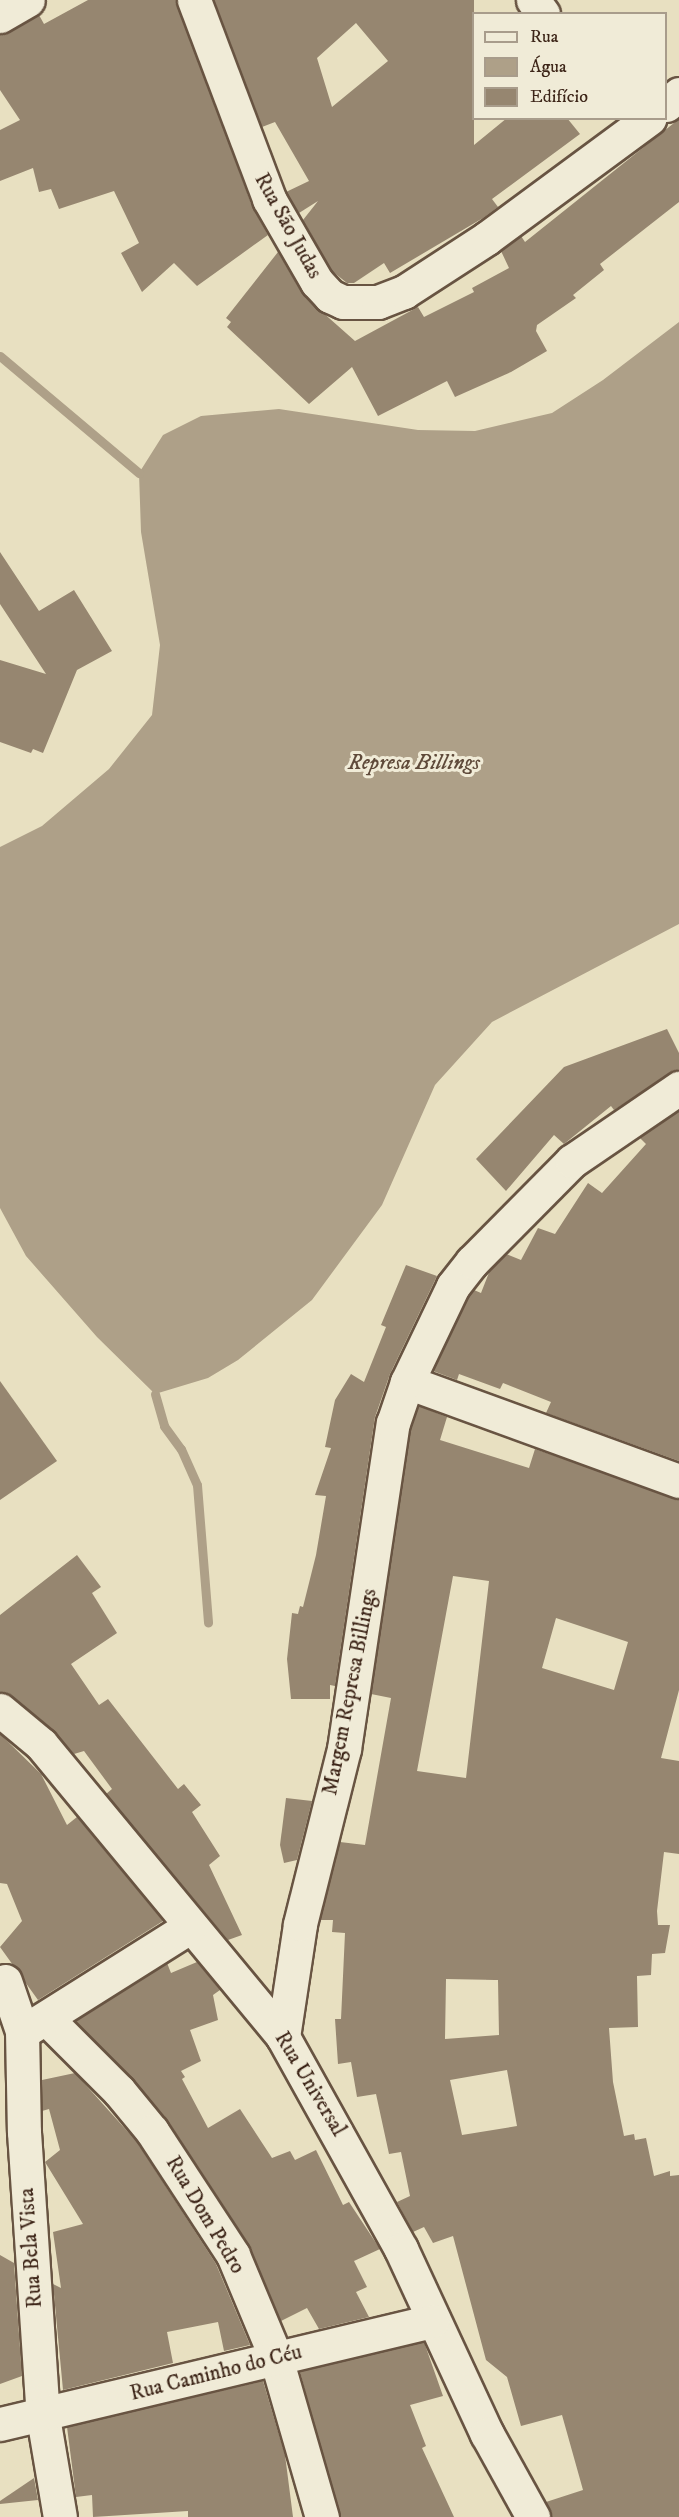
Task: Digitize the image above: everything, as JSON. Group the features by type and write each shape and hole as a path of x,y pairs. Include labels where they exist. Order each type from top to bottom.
{"street":[{"path":"0,16 28,0"},
{"name":"Rua São Judas","path":"195,0 269,199 317,282 330,296 343,302 378,302 404,292 487,238 632,124"},
{"path":"667,104 679,94"},
{"name":"Margem Represa Billings","path":"284,2037 300,1924 344,1749 393,1423 407,1382 453,1286 472,1262 572,1161 679,1088"},
{"path":"407,1382 679,1481"},
{"name":"Rua Universal","path":"0,1710 41,1744 284,2037 348,2148 401,2249 523,2514"},
{"path":"34,2025 191,1926"},
{"name":"Rua Bela Vista","path":"5,1981 34,2025 24,2143 43,2417 60,2517"},
{"name":"Rua Dom Pedro","path":"34,2025 119,2091 189,2184 233,2255 276,2358 322,2517"},
{"name":"Rua Caminho do Céu","path":"0,2424 43,2417 432,2320"}],"water":[{"name":"Represa Billings","path":"679,322 679,924 492,1022 435,1085 382,1205 312,1300 238,1360 208,1378 155,1394 97,1337 26,1256 0,1208 0,847 42,826 109,769 152,715 160,645 141,532 139,473 163,435 201,416 279,409 418,430 475,431 552,413 603,380"}],"building":[{"path":"88,0 176,0 252,206 268,235 197,286 174,263 142,292 121,253 139,243 114,191 59,209 51,189 39,192 33,168 0,181 0,130 20,120 0,90 0,35 39,15 44,24"},
{"path":"214,0 474,0 472,120 474,120 474,145 505,120 569,120 580,134 492,199 498,207 483,218 390,273 384,263 354,283 347,283 332,271 303,220 318,201 299,213 286,192 309,181 275,122 262,127","holes":["356,23 388,61 332,107 317,58"]},
{"path":"679,119 679,202 600,264 604,270 573,295 576,298 537,325 536,331 547,351 511,372 455,397 447,381 378,416 352,367 309,404 227,327 231,322 226,318 278,252 303,295 355,341 418,307 424,317 474,292 472,288 509,268 501,251 521,236 525,242"},
{"path":"0,552 39,611 74,590 112,651 77,670 43,753 33,749 31,753 0,742 0,660 46,674 0,604"},
{"path":"667,1029 679,1053 679,1069 614,1110 611,1106 564,1144 554,1135 506,1191 476,1159 564,1067"},
{"path":"679,1111 679,1461 546,1413 551,1402 503,1383 500,1389 459,1374 457,1380 433,1371 469,1296 474,1290 481,1293 490,1270 506,1254 521,1260 538,1228 555,1234 588,1183 602,1193 646,1144 640,1138"},
{"path":"406,1265 437,1276 390,1374 375,1417 335,1686 330,1685 330,1699 291,1699 287,1659 292,1613 298,1614 300,1606 303,1607 316,1555 326,1496 315,1495 331,1448 325,1447 335,1400 351,1374 364,1382 386,1327 381,1325"},
{"path":"0,1381 57,1461 0,1500"},
{"path":"419,1406 447,1417 440,1440 529,1468 535,1449 679,1499 679,1690 661,1758 679,1761 679,1854 664,1852 657,1911 658,1925 670,1925 665,1953 652,1954 651,1975 637,1976 638,2027 609,2028 613,2082 624,2136 634,2134 635,2140 646,2138 654,2176 670,2171 670,2176 679,2175 679,2517 552,2517 546,2502 583,2490 562,2415 521,2426 507,2377 486,2360 453,2236 433,2243 424,2227 413,2232 397,2202 410,2196 401,2152 389,2154 376,2094 357,2097 351,2062 338,2064 335,2019 341,2019 345,1933 332,1932 333,1920 320,1920 340,1842 365,1845 391,1698 371,1694 411,1427","holes":["453,1576 489,1581 466,1778 417,1771","556,1618 628,1642 614,1690 542,1668","446,1979 498,1980 499,2035 445,2039","507,2070 517,2126 462,2135 450,2080"]},
{"path":"77,1555 101,1587 92,1593 117,1633 71,1664 99,1705 108,1699 178,1789 184,1784 201,1805 192,1812 220,1856 209,1865 242,1935 228,1940 106,1794 112,1789 84,1751 74,1754 53,1730 12,1696 0,1692 0,1615"},
{"path":"0,1734 41,1774 67,1825 77,1817 163,1921 38,2000 0,1947 22,1921 7,1884 0,1883"},
{"path":"286,1798 312,1801 297,1860 284,1863 280,1845"},
{"path":"197,1962 220,1990 213,1995 218,2020 190,2030 201,2061 181,2071 185,2077 182,2079 208,2128 240,2109 272,2158 290,2151 295,2160 316,2150 343,2205 349,2202 380,2249 354,2261 367,2287 356,2292 369,2317 319,2329 307,2308 281,2321 249,2245 168,2121 132,2078 75,2021 167,1963 171,1973"},
{"path":"75,2073 137,2142 216,2264 250,2345 224,2351 218,2322 167,2332 173,2363 63,2390 53,2284 61,2288 53,2232 83,2224 45,2162 60,2150 49,2109 42,2111 42,2080"},
{"path":"0,2255 14,2263 22,2376 0,2384"},
{"path":"424,2342 443,2396 410,2405 426,2446 422,2448 454,2517 340,2517 300,2372"},
{"path":"263,2381 285,2455 293,2517 188,2517 188,2511 93,2517 92,2495 76,2497 67,2427"},
{"path":"34,2478 38,2500 0,2504 0,2501"}],"waterway":[{"path":"0,356 139,473"},
{"path":"155,1394 164,1426 181,1449 197,1485 208,1623"}]}
